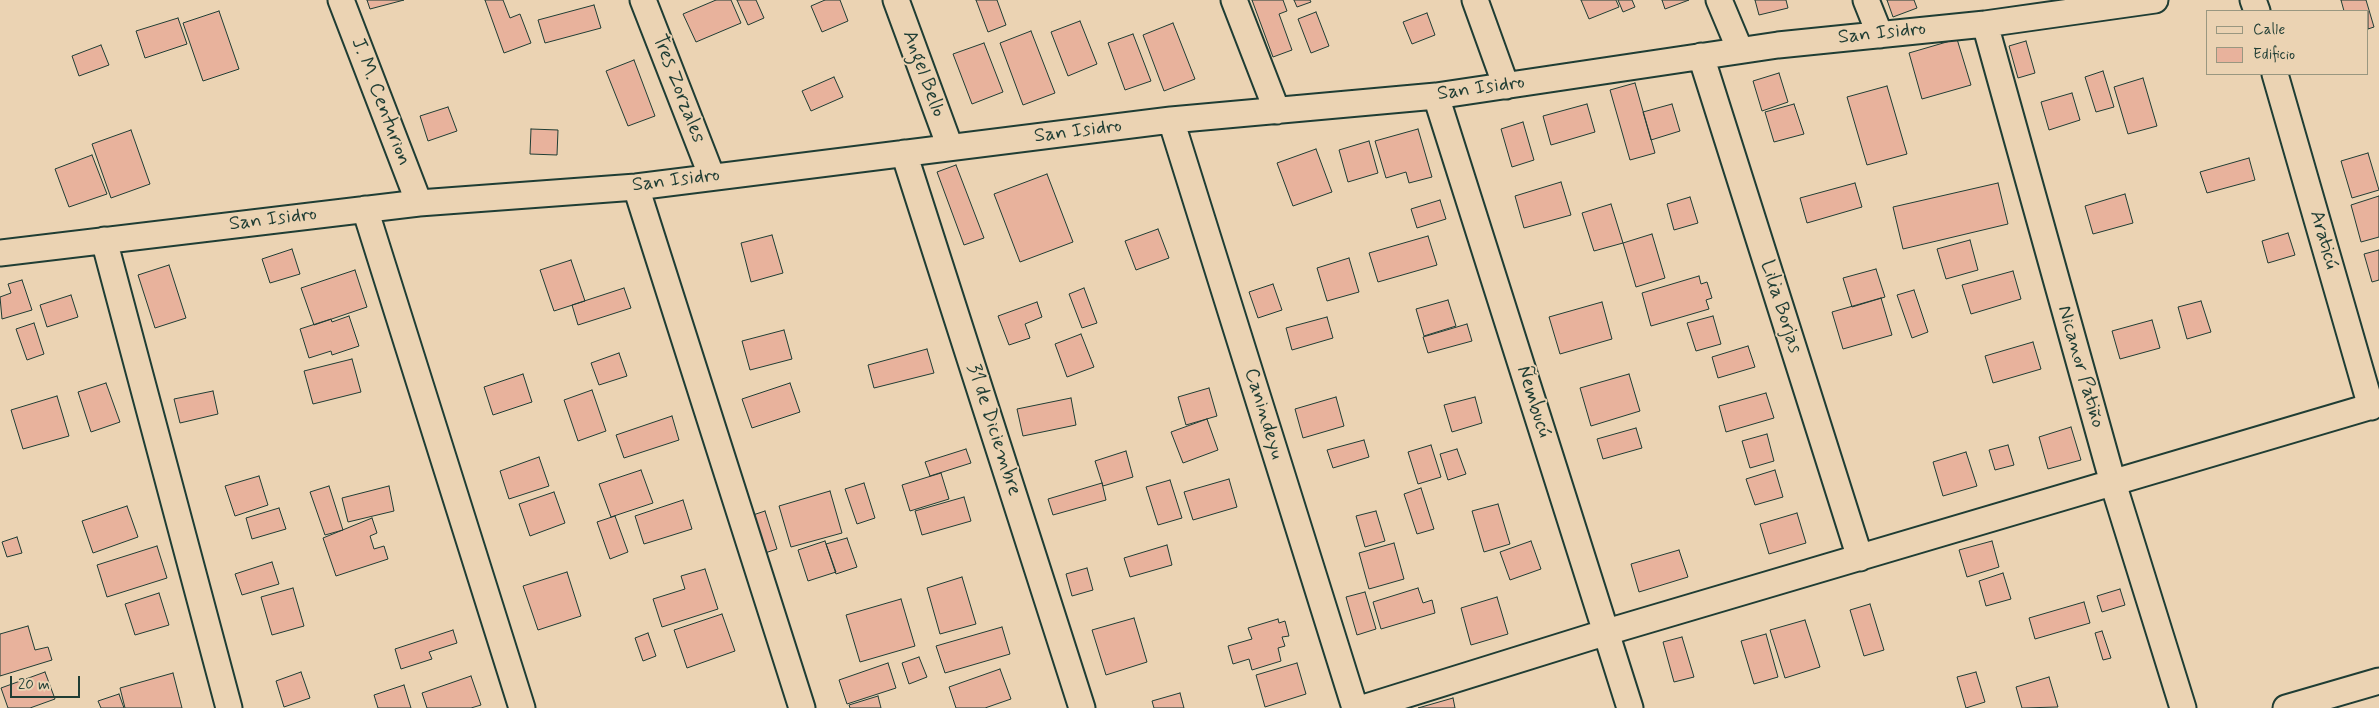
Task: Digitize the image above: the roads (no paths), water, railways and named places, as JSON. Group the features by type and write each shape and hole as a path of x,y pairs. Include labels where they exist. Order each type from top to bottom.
{"street":[{"name":"J. M. Centurion","path":"341,0 419,203"},
{"name":"Tres Zorzales","path":"643,0 712,177"},
{"name":"Angel Bello","path":"896,0 950,147"},
{"path":"1234,0 1276,111"},
{"path":"1475,0 1506,86"},
{"path":"1720,0 1740,50"},
{"path":"1866,0 1880,34"},
{"name":"San Isidro","path":"0,253 419,203 636,187 1171,120 1436,96 1740,50 1985,24 2155,0"},
{"name":"Nicanor Patiño","path":"1985,24 2113,483 2183,708"},
{"name":"Lilia Borjas","path":"1701,56 1860,558"},
{"name":"Araticú","path":"2275,75 2375,405"},
{"name":"Ñembucú","path":"1436,96 1630,708"},
{"name":"Canindeyu","path":"1171,120 1355,708"},
{"name":"31 de Diciembre","path":"904,153 1082,708"},
{"path":"636,187 802,708"},
{"path":"365,209 522,708"},
{"path":"104,240 229,708"},
{"path":"1363,708 1607,632 2375,405"},
{"path":"2286,708 2379,681"}]}
